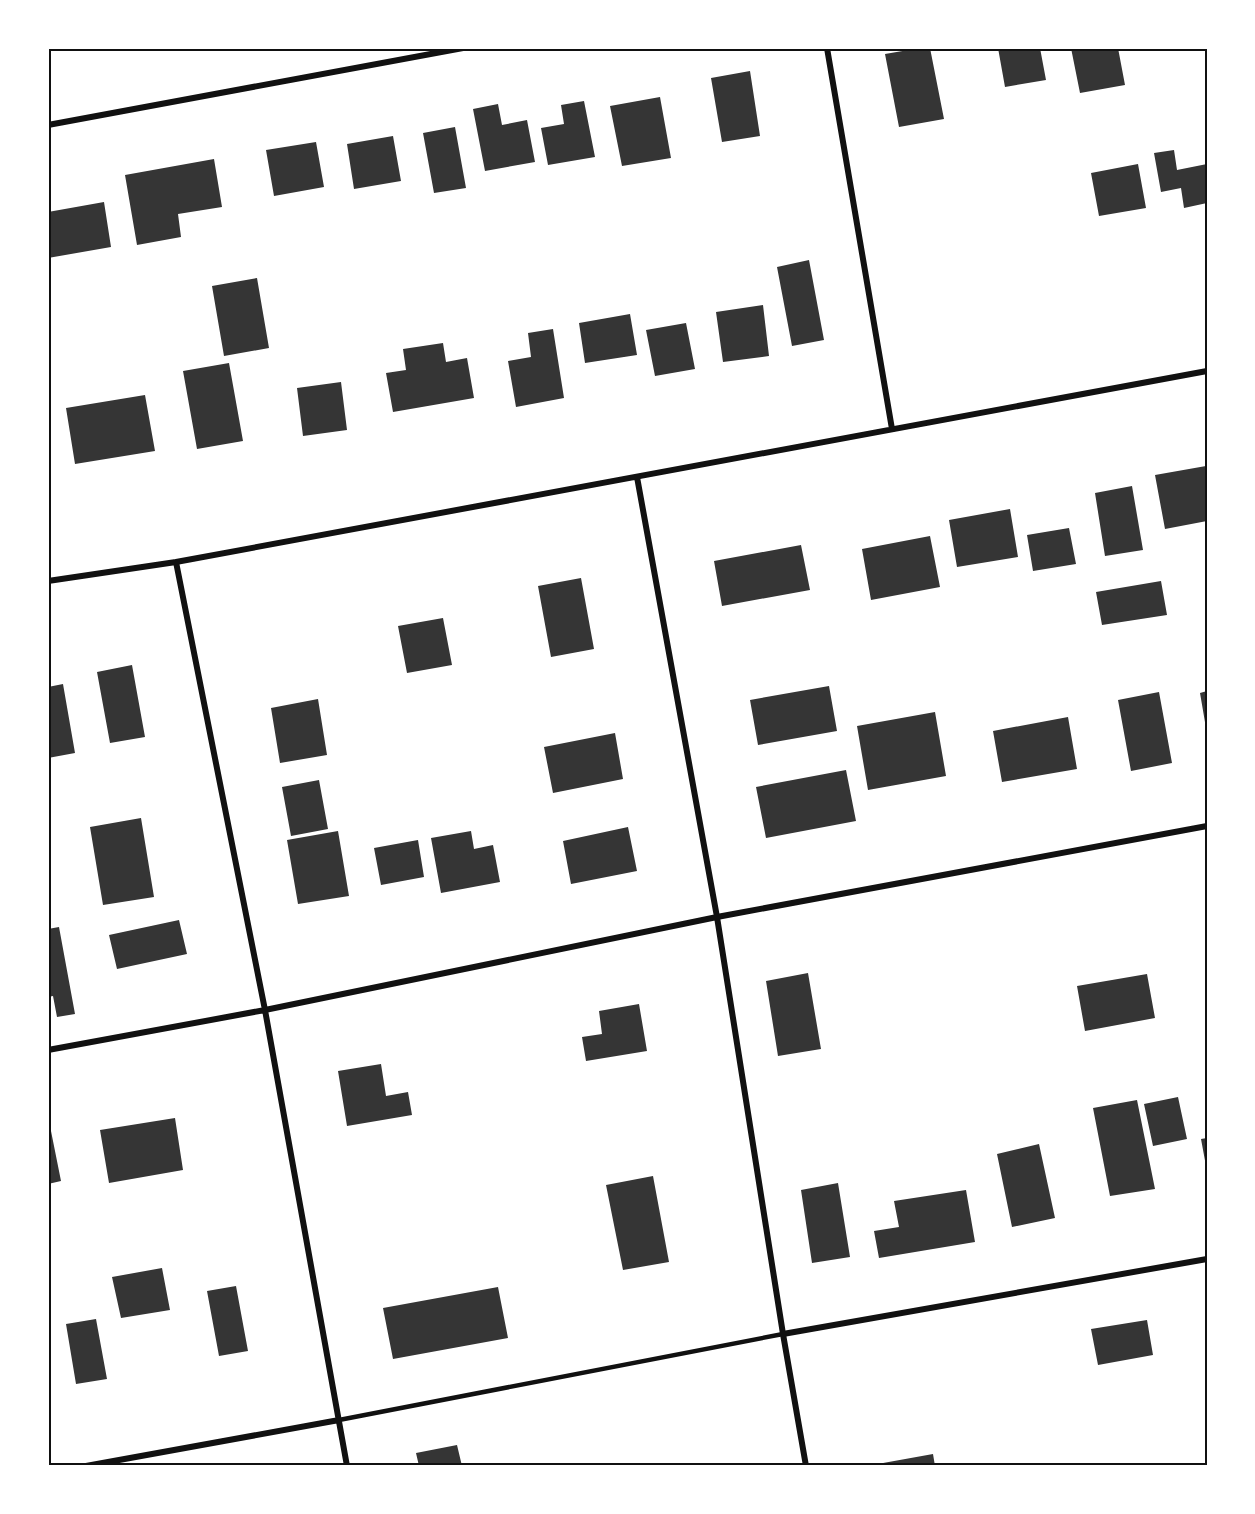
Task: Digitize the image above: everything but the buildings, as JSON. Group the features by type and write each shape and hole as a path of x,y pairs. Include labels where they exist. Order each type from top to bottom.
{"street":[{"path":"48,125 463,48"},
{"path":"827,48 892,429"},
{"path":"48,581 176,562 1207,371"},
{"path":"638,477 717,917 806,1466"},
{"path":"176,562 265,1010 346,1466"},
{"path":"48,1050 265,1010 717,917 1207,826"},
{"path":"783,1334 1207,1259"},
{"path":"86,1466 339,1420"}],"lane":[{"path":"339,1420 783,1334"}]}
